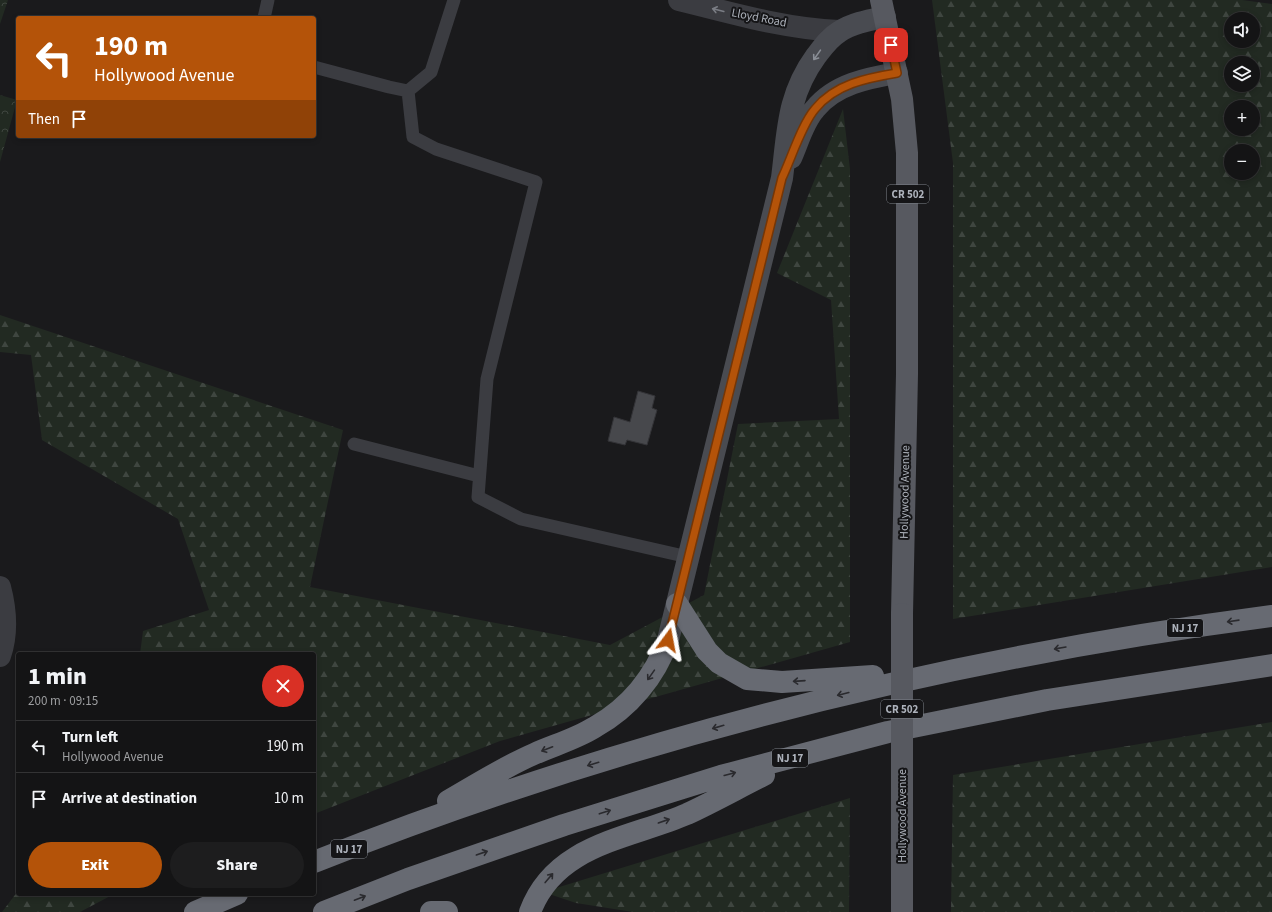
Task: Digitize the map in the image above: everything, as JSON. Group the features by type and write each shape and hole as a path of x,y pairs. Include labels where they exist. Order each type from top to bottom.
{"highway":[{"path":"677,604 706,651 719,663 747,679 782,682 936,672"},
{"name":"NJ 17","path":"316,861 384,835 500,794 656,745 776,711 936,672 1098,641 1272,616"},
{"path":"384,835 534,754 595,727 629,702 643,686 663,656 668,640"},
{"name":"NJ 17","path":"324,912 408,879 550,830 714,779 888,732 1047,700 1272,665"},
{"path":"530,912 542,887 552,874 581,854 615,839 687,814 804,754"},
{"path":"195,912 233,896"},
{"path":"431,912 448,912"}],"main road":[{"name":"Hollywood Avenue","path":"668,640 782,178 790,113 795,94 808,68 824,44 839,31 862,22 883,8 897,73 906,127 908,178 907,374 902,614 902,912"},
{"name":"Hollywood Avenue","path":"782,178 814,109 837,90 874,77 897,73"}],"street":[{"name":"Lloyd Road","path":"679,0 737,15 812,28 839,31"},
{"path":"0,587 5,605 6,626 0,656"}],"lane":[{"path":"264,16 268,0"},
{"path":"316,68 389,87 408,90 431,72 454,0"},
{"path":"408,90 413,137 436,149 536,182 487,379 478,497 521,518 688,557"},
{"path":"354,444 479,476"}],"green space":[{"path":"0,0 8,0 0,24"},
{"path":"932,0 1242,0 1272,4 1272,567 953,619 953,163"},
{"path":"0,95 16,100 16,104 0,162"},
{"path":"843,109 850,169 850,642 500,741 316,813 316,652 140,652 143,631 209,610 178,519 42,440 31,355 0,352 0,315 343,430 310,587 610,645 704,595 738,424 839,419 831,300 777,273"},
{"path":"1272,722 1272,912 951,912 953,775"},
{"path":"850,798 849,912 633,912 576,903 543,892"},
{"path":"16,894 16,896 110,896 80,912 2,912"}],"building":[{"path":"638,391 655,396 652,408 657,410 647,445 627,440 625,445 608,441 614,417 630,422"}],"route":[{"path":"668,640 782,178 814,109 837,90 861,80 897,73 891,45"}]}
